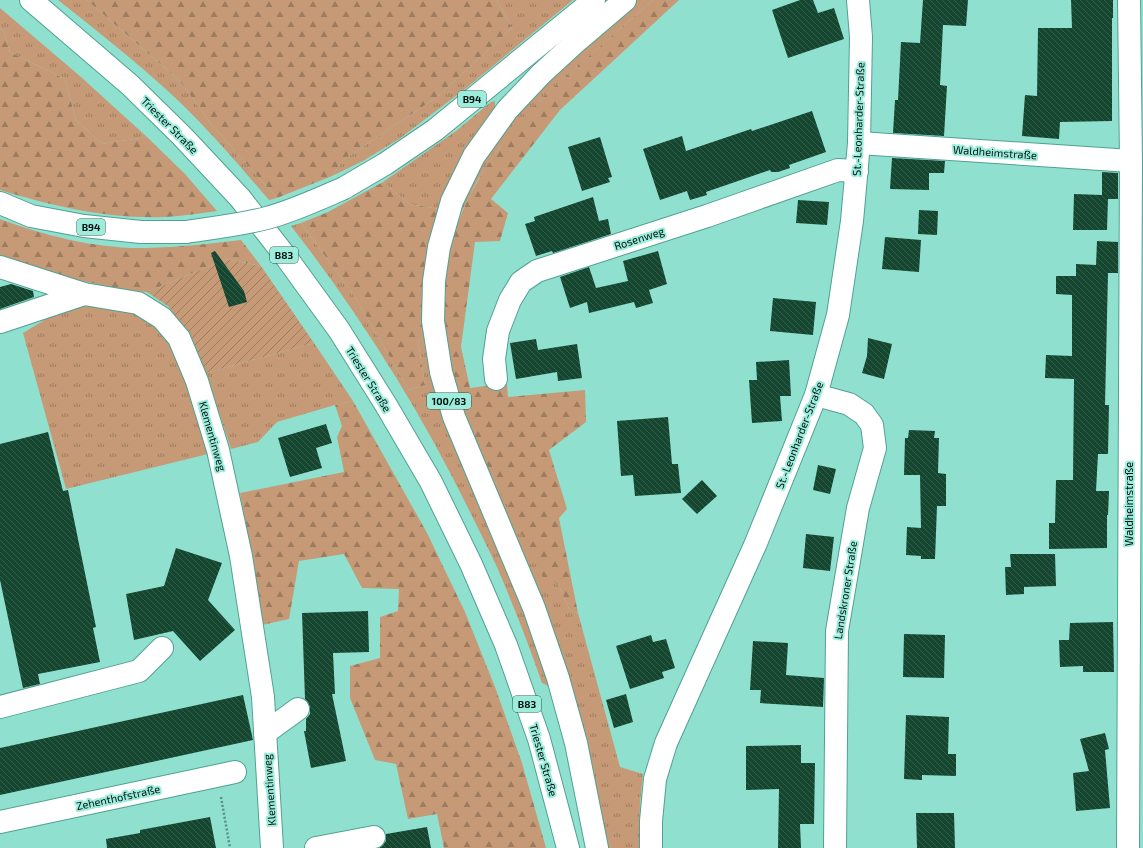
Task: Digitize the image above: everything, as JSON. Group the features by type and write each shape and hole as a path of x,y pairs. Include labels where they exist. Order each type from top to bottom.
{"street":[{"path":"18,0 51,16"},
{"name":"Triester Straße","path":"30,0 51,16 135,90 240,198 286,257 339,330 386,405 431,482 471,564 506,645 539,739 568,848"},
{"name":"B94","path":"0,203 31,216 84,226 142,232 186,232 232,226 268,217 308,204 344,188 385,164 435,130 594,0"},
{"name":"100/83","path":"597,848 576,743 558,678 534,608 454,417 441,372 433,321 434,281 439,247 452,201 474,156 507,110 541,74 625,0"},
{"name":"St.-Leonharder-Straße","path":"651,848 651,822 655,779 666,743 758,537 816,394 838,315 852,221 859,143 861,37 858,0"},
{"name":"Waldheimstraße","path":"1128,848 1128,493 1131,161 1129,0"},
{"name":"Waldheimstraße","path":"859,143 1131,161"},
{"name":"Rosenweg","path":"496,379 494,359 498,331 510,300 521,282 538,271 700,218 838,170 857,171"},
{"name":"Klementinweg","path":"0,267 84,294 138,303 162,318 179,338 197,381 218,450 241,556 263,697 272,848"},
{"path":"0,322 84,294"},
{"name":"Landskroner Straße","path":"816,394 849,404 864,414 872,425 875,448 858,508 837,632 836,848"},
{"path":"0,707 139,671 162,648"},
{"path":"265,733 298,709"},
{"name":"Zehenthofstraße","path":"0,822 226,774"},
{"path":"316,848 374,837"}],"path":[{"path":"226,774 230,848"}],"green space":[{"path":"58,0 87,0 180,81 211,124 277,198 269,200 196,118 129,57"},
{"path":"87,0 497,0 512,28 437,97 343,160 332,176 277,198 211,124 180,81"},
{"path":"497,0 573,0 465,89 399,139 363,161 332,176 343,160 437,97 512,28"},
{"path":"637,0 653,0 542,98 499,148 477,181 461,213 448,252 456,218 470,182 513,114 597,33"},
{"path":"653,0 679,0 560,110 491,199 508,213 500,241 475,242 461,347 470,388 507,383 508,397 585,390 586,422 549,450 567,509 559,518 578,613 569,609 558,583 544,578 497,484 489,477 461,404 452,374 445,333 444,291 446,263 456,229 474,188 485,168 512,132 546,94"},
{"path":"0,8 81,77 147,137 102,144 76,120 65,79 10,52 3,30 0,28"},
{"path":"0,28 3,30 10,52 65,79 76,120 102,144 147,137 185,174 217,211 165,217 102,214 62,207 0,190"},
{"path":"495,101 495,108 470,144 439,209 409,204 383,182 456,131 491,102"},
{"path":"383,182 409,204 439,209 425,335 418,341 425,385 409,390 353,294 301,223 328,212"},
{"path":"0,219 53,236 90,244 128,248 158,248 241,240 261,266 227,259 147,292 120,289 73,279 0,255"},
{"path":"301,223 353,294 409,390 425,385 418,341 425,335 551,679 548,686 542,683 496,565 453,478 411,403 366,330 317,260 291,226"},
{"path":"227,259 261,266 314,343 206,373 182,326 169,307 147,292"},
{"path":"89,306 123,307 144,316 161,331 172,347 181,366 208,454 66,489 23,333 59,311"},
{"path":"314,343 353,401 277,422 258,442 231,449 206,373"},
{"path":"353,401 427,533 465,612 495,687 522,763 546,848 444,848 437,814 408,819 396,764 375,760 350,698 350,666 380,658 380,617 398,611 399,589 362,588 344,554 299,561 289,619 262,625 240,493 344,472 337,437 342,426 335,405"},
{"path":"489,477 497,484 558,583 569,609 578,613 620,767 643,774 640,803 639,848 608,848 583,731"}],"building":[{"path":"800,0 813,0 818,13 834,8 844,39 788,58 772,10"},
{"path":"923,0 968,0 966,26 943,25 940,85 947,86 944,136 893,133 895,100 898,100 901,42 920,43"},
{"path":"1071,0 1113,0 1112,121 1060,122 1059,139 1022,136 1025,95 1037,96 1038,28 1072,28"},
{"path":"812,111 826,152 789,165 790,168 778,172 771,172 770,170 706,192 707,195 690,200 687,191 660,200 643,149 682,136 686,151 751,129 752,131"},
{"path":"600,137 612,177 608,178 610,182 582,191 568,147"},
{"path":"892,158 945,161 944,173 929,173 929,190 890,189"},
{"path":"1102,172 1118,173 1118,199 1108,199 1107,230 1073,230 1074,194 1102,195"},
{"path":"593,197 599,221 608,219 611,234 553,253 552,251 536,256 525,224 535,221 534,217"},
{"path":"798,200 829,202 827,225 796,223"},
{"path":"919,210 938,211 937,235 918,234"},
{"path":"885,237 921,240 919,272 882,269"},
{"path":"1097,241 1118,242 1118,273 1108,273 1105,405 1109,405 1108,454 1098,454 1096,491 1109,491 1107,548 1049,549 1049,523 1055,523 1056,480 1073,480 1074,379 1045,378 1046,355 1072,356 1072,295 1056,294 1056,276 1076,276 1076,264 1096,265"},
{"path":"215,251 244,291 247,302 229,307 211,253"},
{"path":"658,251 667,284 649,290 653,303 636,308 634,302 589,313 587,302 570,308 560,277 589,267 596,288 628,281 623,261"},
{"path":"11,284 33,291 34,297 0,309 0,287"},
{"path":"773,298 816,302 813,335 770,331"},
{"path":"868,338 892,344 884,379 862,373 867,356"},
{"path":"536,339 538,350 577,344 582,378 558,381 557,372 516,379 510,343"},
{"path":"789,360 791,396 780,396 782,421 752,423 749,380 757,380 756,362"},
{"path":"668,417 672,464 678,464 681,493 635,496 633,475 621,476 617,421"},
{"path":"326,424 332,443 316,448 322,468 290,477 278,438"},
{"path":"909,430 935,431 934,438 939,438 938,473 946,474 946,506 937,506 935,559 921,559 921,556 906,555 907,527 921,528 920,475 904,475 905,438 908,438"},
{"path":"48,432 63,491 68,490 96,627 93,628 100,662 38,674 40,684 23,688 0,580 0,444"},
{"path":"818,465 836,469 830,494 813,490"},
{"path":"702,480 717,496 697,514 682,499"},
{"path":"806,534 834,537 830,571 803,568"},
{"path":"176,548 222,563 208,600 235,630 200,661 173,631 134,640 126,594 164,586"},
{"path":"1010,554 1055,554 1056,586 1024,587 1024,594 1006,595 1005,567 1011,567"},
{"path":"368,611 369,652 333,653 335,694 332,694 346,761 311,768 304,731 306,731 306,719 310,714 310,708 305,699 302,613"},
{"path":"1113,622 1114,672 1083,672 1083,666 1060,667 1059,640 1069,640 1070,623"},
{"path":"904,634 945,635 944,678 903,677"},
{"path":"651,635 653,642 666,639 675,668 662,672 664,678 630,689 616,646"},
{"path":"753,641 788,643 786,675 824,678 823,707 760,703 761,690 750,690"},
{"path":"626,694 633,722 614,728 606,700"},
{"path":"243,695 253,740 0,795 0,748"},
{"path":"906,715 949,717 948,754 956,754 956,776 922,775 922,780 904,779"},
{"path":"1105,733 1109,749 1105,750 1110,808 1076,811 1073,773 1089,771 1080,739"},
{"path":"801,745 801,763 815,763 814,824 800,824 801,848 778,848 779,789 746,790 746,746"},
{"path":"916,813 954,813 955,848 917,848"},
{"path":"210,817 216,848 107,848 106,839 140,833 140,830"},
{"path":"427,827 431,848 379,848 386,841 386,834"}]}
